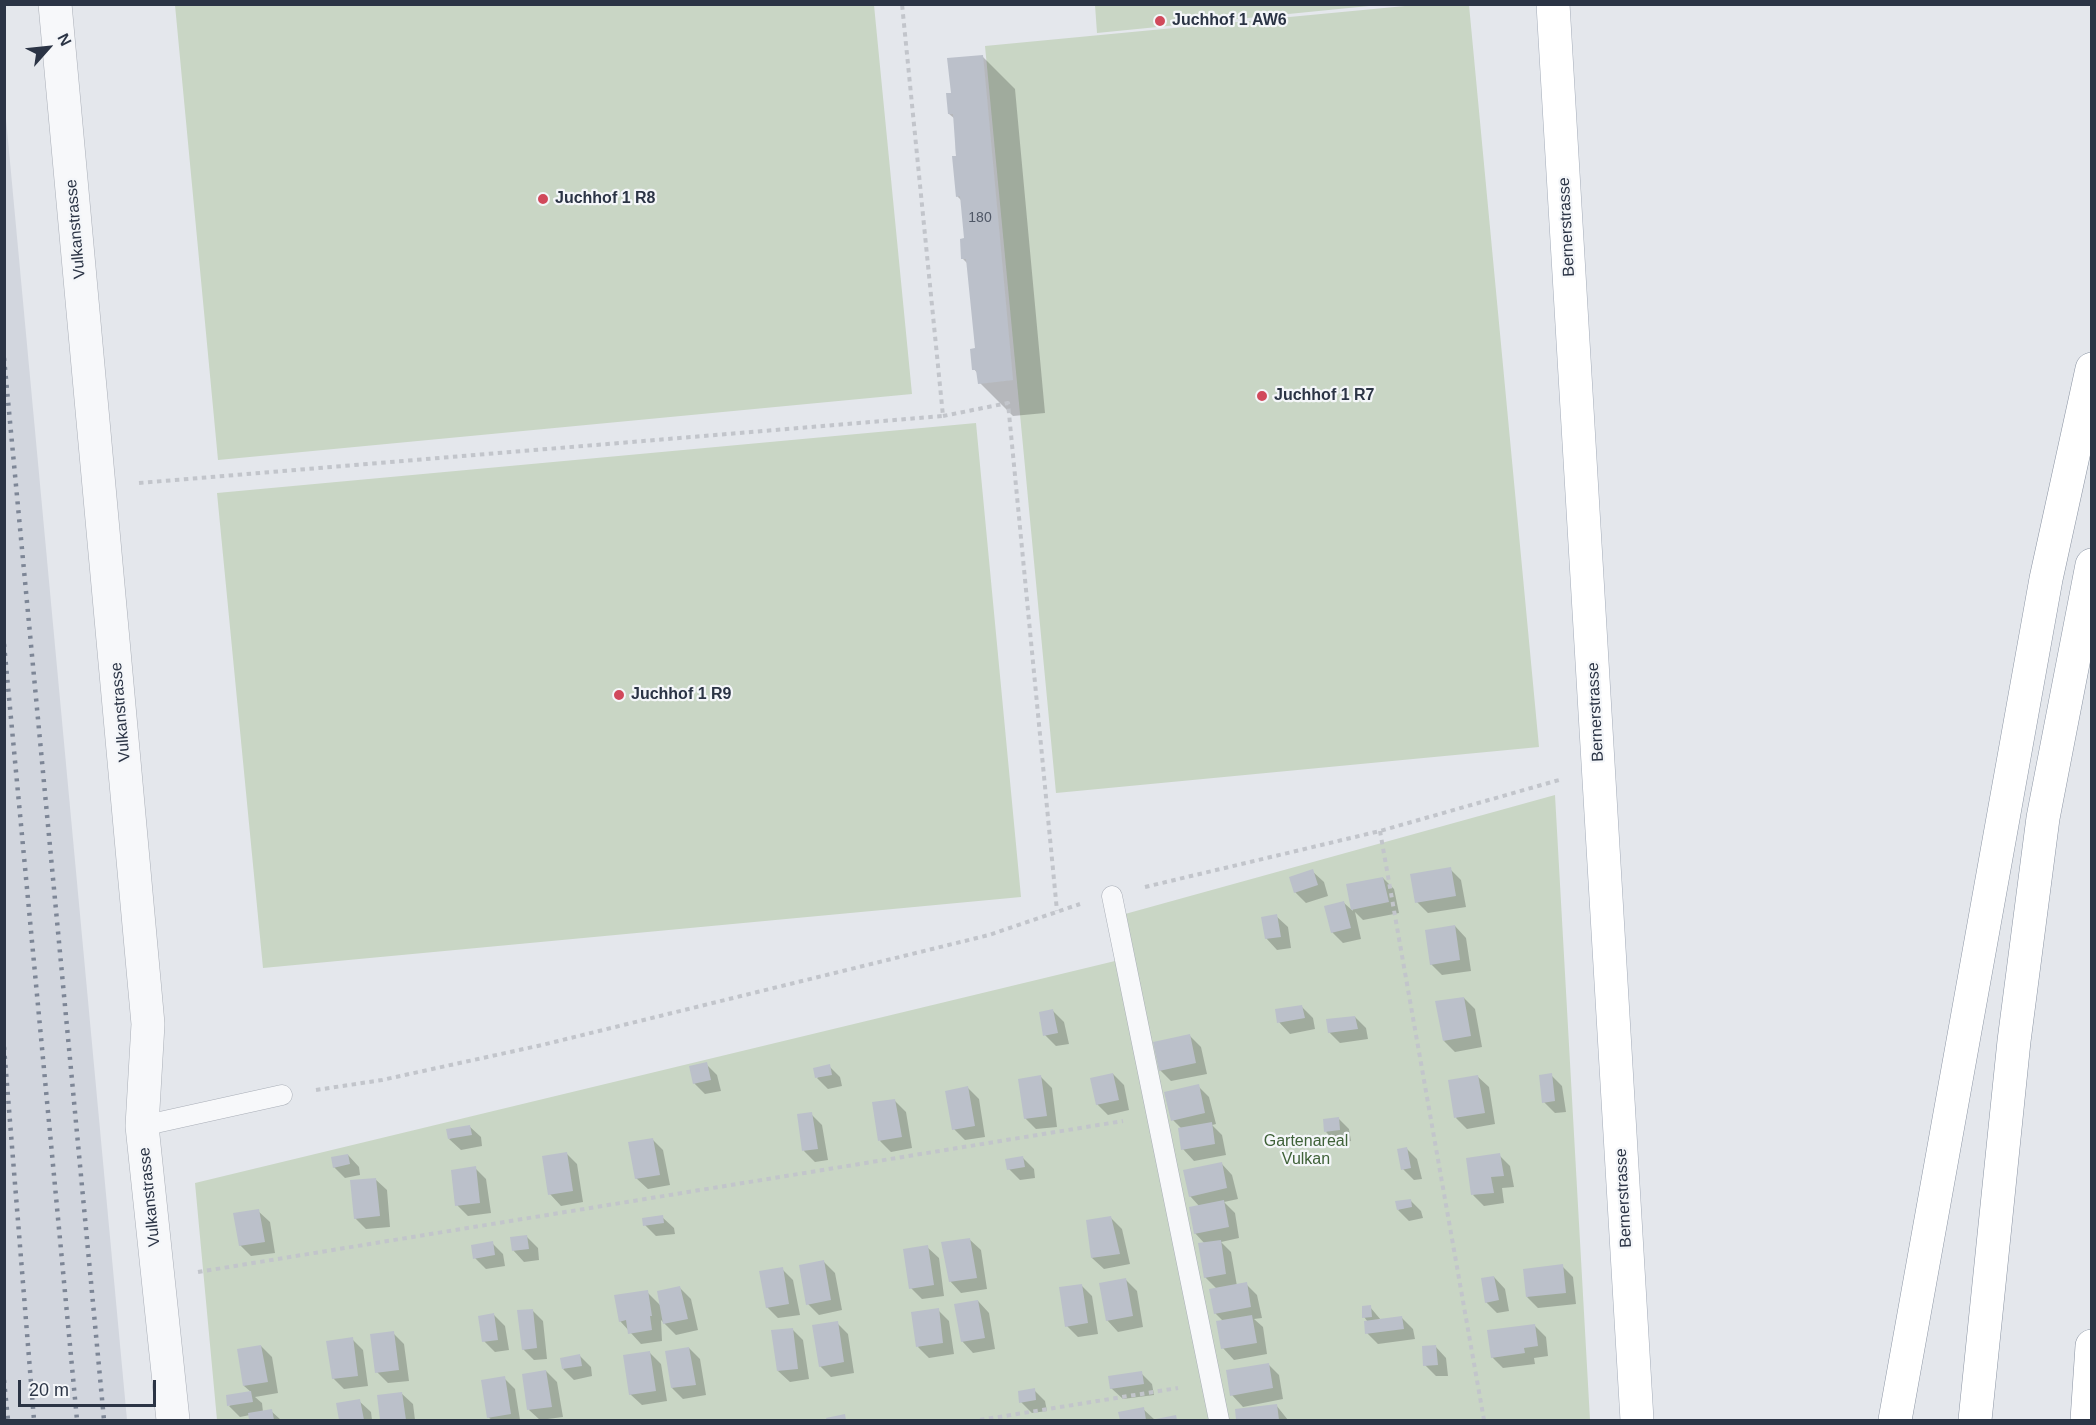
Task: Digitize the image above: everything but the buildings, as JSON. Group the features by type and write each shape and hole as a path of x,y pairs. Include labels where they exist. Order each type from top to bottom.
{"main road":[{"name":"Bernerstrasse","path":"1553,4 1637,1420"},
{"path":"1895,1420 2046,579 2091,369"},
{"path":"1975,1420 2014,1041 2043,818 2091,565"},
{"path":"2086,1420 2091,1346"}],"street":[{"name":"Vulkanstrasse","path":"55,4 101,487 148,1024 142,1126 173,1420"}],"lane":[{"path":"1112,896 1155,1116 1219,1420"},
{"path":"142,1126 282,1095"}],"path":[{"path":"902,4 944,416"},
{"path":"101,487 944,416 1008,403 1057,911"},
{"path":"282,1095 382,1080 542,1045 989,935 1057,911 1112,896 1380,831 1562,779"},
{"path":"1380,831 1484,1420"},
{"path":"159,1279 1155,1116"},
{"path":"980,1420 1212,1383"}],"shaded area":[{"path":"5,108 127,1420 5,1420"}],"green space":[{"name":"Juchhof 1 AW6","path":"1095,4 1379,5 1097,33"},
{"name":"Juchhof 1 R7","path":"1426,4 1469,5 1539,747 1056,793 985,46"},
{"name":"Juchhof 1 R8","path":"175,5 874,5 912,394 218,460"},
{"name":"Juchhof 1 R9","path":"976,423 1021,897 263,968 217,493"},
{"name":"Gartenareal Vulkan","path":"1555,795 1590,1420 217,1420 195,1183 1115,961 1107,919"}],"railway":[{"path":"4,358 104,1420"},
{"path":"4,644 77,1420"},
{"path":"4,1047 34,1420"},
{"path":"4,1380 8,1420"}],"place":[{"name":"Juchhof 1 AW6","path":"1160,21"},
{"name":"Juchhof 1 R8","path":"543,199"},
{"name":"Juchhof 1 R7","path":"1262,396"},
{"name":"Juchhof 1 R9","path":"619,695"}]}
